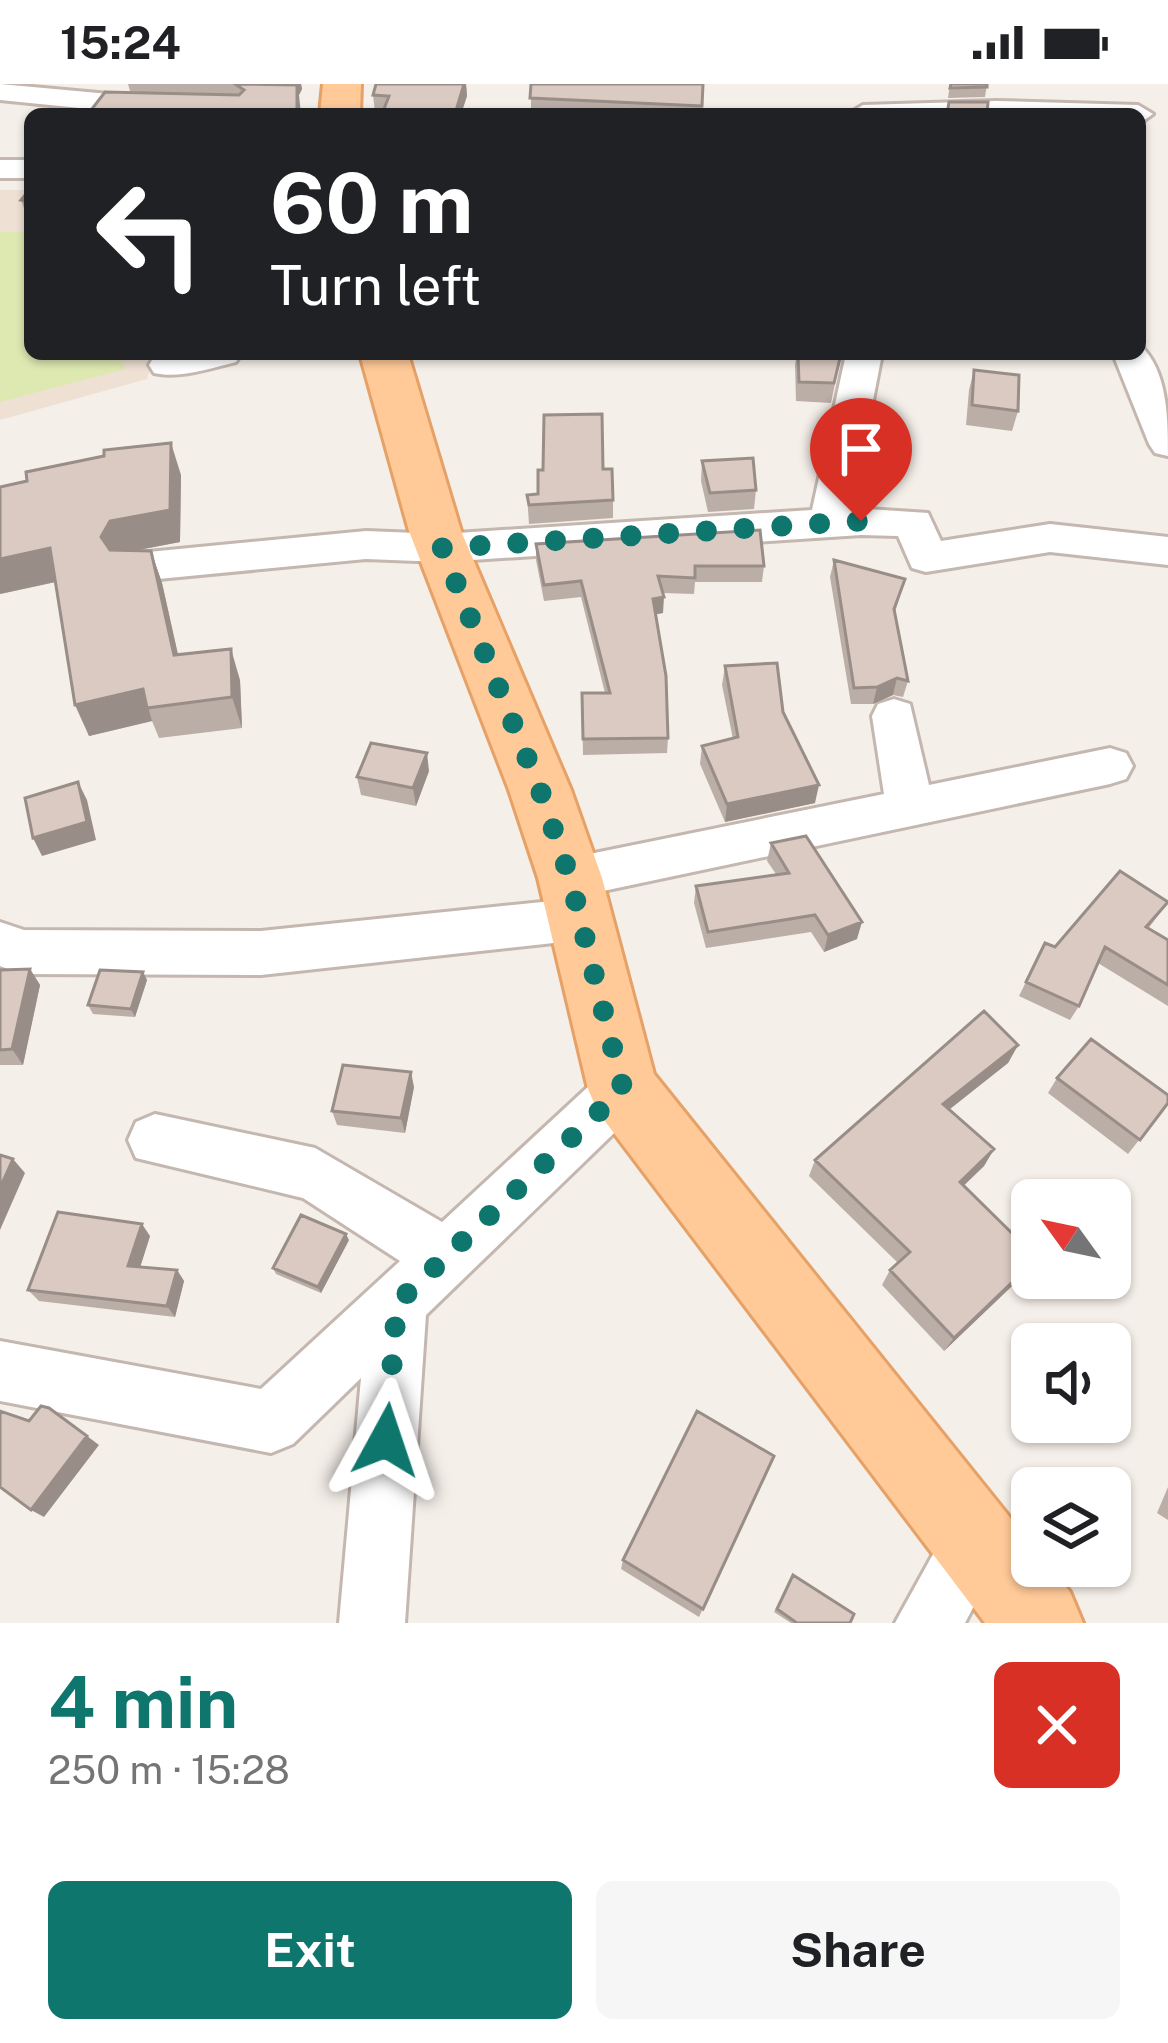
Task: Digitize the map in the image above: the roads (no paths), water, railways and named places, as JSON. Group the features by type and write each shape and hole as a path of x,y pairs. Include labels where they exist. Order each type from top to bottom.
{"main road":[{"path":"386,360 442,548 540,790 576,898 623,1089 1040,1623"}],"street":[{"path":"0,92 167,108"},
{"path":"166,365 192,360"},
{"path":"829,524 863,360"},
{"path":"1133,360 1168,444"},
{"path":"138,567 366,545 442,548 829,524 914,524 926,558 1050,538 1168,551"},
{"path":"894,716 910,807"},
{"path":"0,943 21,952 261,953 576,898 910,807 1110,766"},
{"path":"0,1371 271,1422 623,1089"},
{"path":"155,1140 315,1174 445,1257"},
{"path":"371,1623 397,1303"},
{"path":"928,1623 976,1541"}]}
